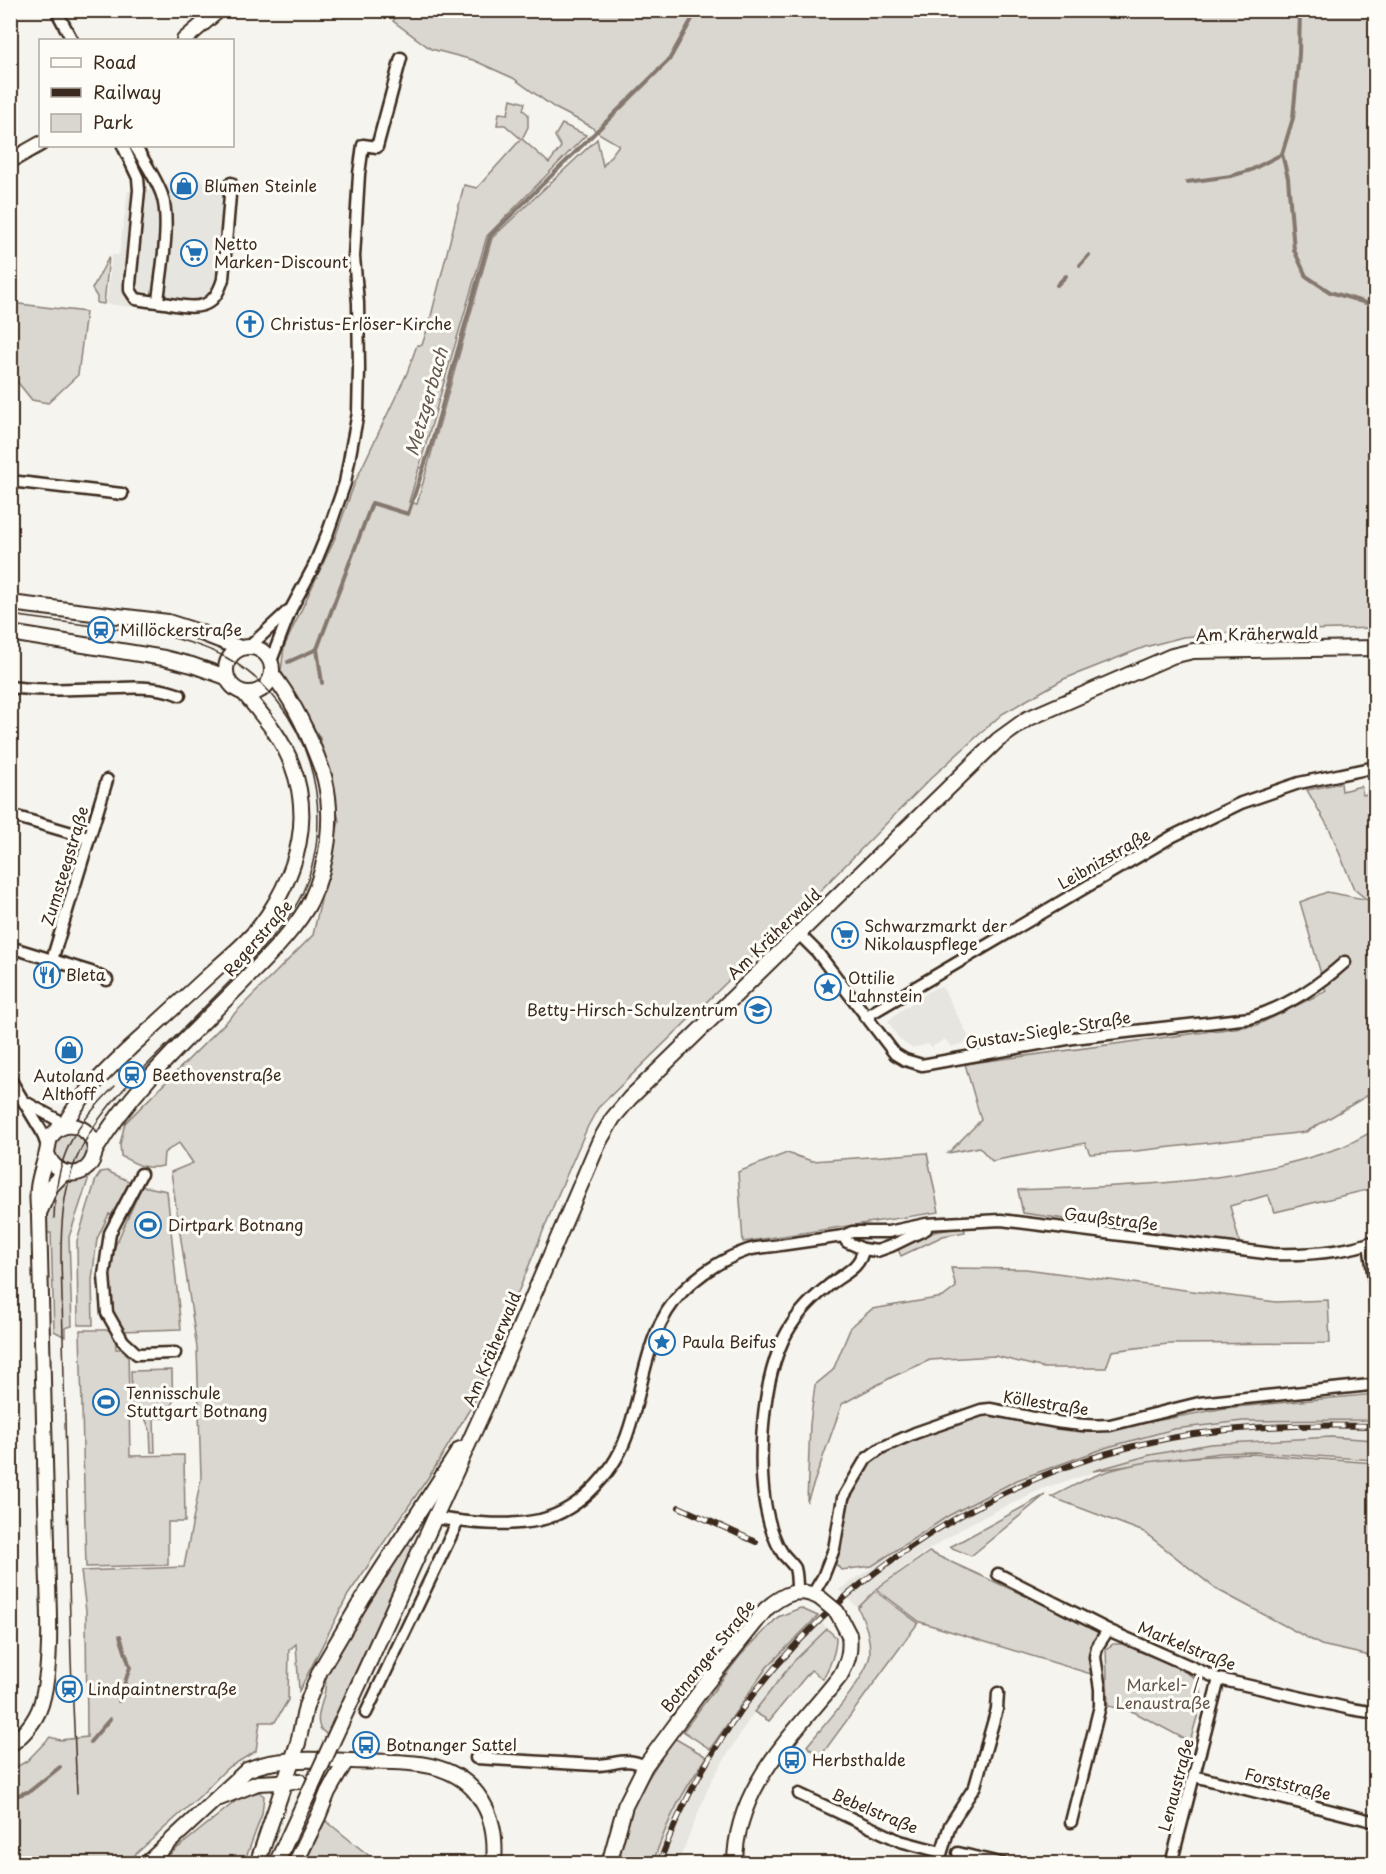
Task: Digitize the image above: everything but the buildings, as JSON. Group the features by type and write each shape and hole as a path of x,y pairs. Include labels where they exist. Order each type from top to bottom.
{"main road":[{"path":"185,39 219,10"},
{"path":"198,39 230,10"},
{"path":"10,161 39,145"},
{"name":"Regerstraße","path":"10,603 168,622 244,647 258,648 265,653 296,709 325,779 330,821 322,870 311,900 297,922 259,966 186,1040 118,1114 95,1151"},
{"name":"Regerstraße","path":"10,633 164,658 192,664 226,677 233,688 244,693 273,729 292,764 300,792 302,817 298,849 290,877 267,916 238,949 109,1069 63,1122"},
{"path":"226,677 228,659 244,647"},
{"name":"Am Kräherwald","path":"276,1863 436,1518 584,1174 613,1118 664,1064 974,763 998,740 1027,719 1172,656 1205,651 1376,648"},
{"path":"244,693 258,692 265,688 271,667"},
{"path":"10,1745 28,1729 38,1713 47,1679 48,1626 39,1215 36,1198 38,1180 50,1138 63,1122 84,1130 94,1142 95,1151 93,1158 84,1169 78,1173 64,1173 53,1166 47,1149"},
{"path":"39,1215 46,1194 64,1173"},
{"path":"309,1832 306,1795 299,1781 303,1761 301,1733 309,1696 324,1663 363,1598 411,1526 447,1466 475,1430"},
{"path":"411,1526 426,1517 436,1518"},
{"path":"735,1863 738,1834 752,1792 761,1774 792,1732 840,1676 851,1649 849,1635 837,1612 817,1596 798,1591"},
{"name":"Botnanger Straße","path":"609,1863 625,1806 645,1766 705,1685 766,1609 778,1598 798,1591"},
{"path":"257,1863 284,1781 303,1761"},
{"path":"303,1761 323,1771 328,1792"},
{"path":"146,1863 247,1770 258,1765 303,1761 346,1761 417,1764 441,1768 456,1774 474,1791 490,1815 495,1844 494,1863"},
{"path":"295,1863 328,1792 346,1761"},
{"path":"215,1799 258,1783 299,1781"}],"street":[{"path":"57,10 72,39"},
{"path":"271,667 291,609 313,568 345,483 357,413 358,303 354,257 359,174 363,145 377,147 401,58"},
{"path":"124,147 136,172 139,190 130,290 136,299 192,308 203,306 219,292 223,279 231,183"},
{"path":"136,147 158,186 165,208 166,221 158,302"},
{"path":"139,190 158,186"},
{"path":"10,481 122,494"},
{"path":"244,647 291,609"},
{"path":"10,687 49,690 147,687 165,689 180,695"},
{"name":"Leibnizstraße","path":"865,1017 1164,842 1241,803 1299,783 1376,767"},
{"name":"Zumsteegstraße","path":"52,960 107,780"},
{"path":"10,815 89,838"},
{"name":"Gustav-Siegle-Straße","path":"799,934 817,952 895,1054 922,1065 1073,1038 1250,1018 1274,1010 1309,990 1345,962"},
{"path":"10,947 91,972 107,980"},
{"path":"10,1079 42,1132 47,1149"},
{"path":"24,1101 63,1122"},
{"path":"141,1174 110,1233 104,1275 107,1313 123,1341 137,1354 175,1353"},
{"name":"Gaußstraße","path":"436,1518 503,1523 541,1520 572,1505 597,1485 620,1450 629,1430 648,1353 668,1311 683,1292 703,1275 724,1261 750,1250 843,1236 852,1232 885,1233 926,1224 1001,1220 1273,1254 1311,1255 1372,1242"},
{"path":"843,1236 847,1242 863,1249 877,1251 933,1225"},
{"path":"1372,1242 1376,1294"},
{"path":"798,1591 794,1567 782,1552 773,1534 762,1471 762,1441 769,1383 783,1341 791,1326 804,1308 858,1264 863,1249"},
{"name":"Köllestraße","path":"817,1596 834,1549 843,1498 866,1459 881,1448 915,1433 990,1409 1066,1424 1097,1426 1110,1425 1199,1403 1370,1386 1376,1383"},
{"path":"366,1713 458,1521"},
{"name":"Markelstraße","path":"998,1574 1108,1630 1219,1679 1376,1713"},
{"path":"1071,1821 1100,1706 1095,1657 1097,1647 1108,1630"},
{"name":"Lenaustraße","path":"1171,1863 1219,1679"},
{"path":"938,1863 950,1825 975,1786 997,1709 998,1693"},
{"path":"476,1758 595,1765 608,1765 628,1759 645,1766"},
{"name":"Forststraße","path":"1194,1776 1376,1822"},
{"name":"Bebelstraße","path":"799,1794 900,1841 941,1852"},
{"path":"958,1853 1004,1863"}],"shaded area":[{"path":"170,177 199,180 237,197 225,293 213,307 196,314 106,304 112,255 119,255 128,191 167,189"},
{"path":"936,987 944,990 971,1041 951,1047 945,1039 932,1047 928,1044 912,1048 897,1036 888,1021"},
{"path":"1375,1420 1375,1440 1331,1437 1255,1440 1210,1444 1150,1455 1044,1488 969,1524 922,1554 876,1589 858,1608 839,1590 948,1516 1017,1480 1108,1447 1174,1429 1243,1421"},
{"path":"818,1616 827,1629 793,1662 754,1712 711,1781 678,1863 653,1864 662,1833 710,1749 767,1667"}],"green space":[{"path":"400,11 1375,11 1375,628 1240,632 1183,637 1145,647 1064,679 1002,714 932,777 811,900 598,1108 557,1197 481,1383 480,1392 434,1469 348,1595 299,1691 296,1644 289,1650 288,1700 275,1722 260,1722 256,1751 226,1769 201,1795 126,1863 11,1864 11,1770 27,1761 50,1737 60,1740 87,1737 86,1611 81,1571 184,1567 201,1478 197,1348 171,1172 193,1163 179,1143 164,1153 163,1166 151,1167 136,1164 121,1156 120,1144 125,1123 313,935 339,821 320,738 281,671 284,647 335,538 355,482 407,373 417,345 422,345 464,185 477,188 521,139 505,125 497,125 499,113 508,114 511,99 525,103 523,110 528,114 528,127 522,139 549,163 561,147 555,136 562,124 586,135 487,236 409,502 417,504 492,238 597,139 603,166 619,145 590,126 555,108 513,78 473,60 431,49 393,21"},
{"path":"109,257 104,304 97,303 97,297 92,289"},
{"path":"11,303 86,312 78,375 48,403 32,400 11,374"},
{"path":"1341,783 1342,791 1361,786 1363,795 1374,793 1372,784 1375,784 1375,898 1366,899 1354,889 1330,830 1307,790"},
{"path":"1327,892 1375,901 1375,1091 1306,1132 1090,1154 1085,1143 992,1161 979,1147 948,1153 981,1120 965,1064 1257,1025 1326,991 1300,902"},
{"path":"1375,1130 1375,1188 1275,1212 1268,1195 1230,1206 1240,1244 1023,1213 1018,1190 1139,1185 1260,1170 1344,1146"},
{"path":"71,1133 83,1138 88,1150 83,1162 71,1167 59,1162 54,1150 59,1138"},
{"path":"787,1153 812,1161 927,1153 939,1212 743,1242 738,1172"},
{"path":"107,1171 131,1182 116,1216 109,1214 97,1239 92,1280 93,1325 78,1325 77,1241 96,1179 101,1172"},
{"path":"89,1177 69,1237 72,1326 65,1328 65,1337 54,1331 51,1233 45,1233 48,1204 60,1186"},
{"name":"Dirtpark Botnang","path":"142,1186 167,1191 181,1329 122,1331 113,1310 109,1260"},
{"path":"964,1227 965,1232 943,1236 901,1256 898,1249 934,1232"},
{"path":"951,1268 1026,1269 1276,1302 1328,1300 1330,1343 1168,1344 1112,1351 1106,1368 1044,1368 995,1356 930,1360 842,1404 807,1502 810,1424 815,1385 833,1370 851,1327 872,1309 943,1297 956,1287"},
{"name":"Tennisschule Stuttgart Botnang","path":"80,1330 115,1330 116,1349 128,1349 130,1456 184,1455 185,1522 168,1522 168,1565 86,1567"},
{"path":"172,1370 173,1418 154,1418 155,1452 151,1452 150,1430 145,1418 145,1410 132,1410 131,1371"},
{"path":"1375,1394 1375,1420 1243,1421 1174,1429 1108,1447 1017,1480 948,1516 872,1566 841,1570 835,1563 845,1500 868,1460 885,1450 981,1413 1096,1432 1225,1408"},
{"path":"1331,1437 1375,1440 1375,1460 1254,1452 1220,1453 1093,1471 1150,1455 1210,1444"},
{"path":"1252,1454 1375,1463 1375,1657 1321,1645 1216,1589 1144,1532 1051,1497 1114,1469 1153,1461"},
{"path":"1045,1495 971,1556 950,1547"},
{"path":"406,1544 413,1546 327,1734 322,1731 318,1720 326,1683 325,1676"},
{"path":"929,1552 1100,1630 1090,1654 1091,1674 920,1622 876,1589"},
{"path":"875,1591 918,1623 820,1757 807,1746 854,1688 868,1663 870,1653 868,1636 858,1608"},
{"path":"800,1608 818,1616 767,1667 710,1749 683,1731 740,1656 778,1617"},
{"path":"827,1629 836,1637 836,1643 823,1679 811,1670 769,1721 754,1712 793,1662"},
{"name":"Markel- / Lenaustraße","path":"1113,1644 1122,1644 1175,1666 1197,1679 1202,1694 1201,1703 1190,1742 1134,1712 1108,1706 1106,1649"},
{"path":"674,1738 707,1757 676,1808 653,1863 616,1864 635,1799"},
{"path":"259,1792 264,1796 262,1814 244,1863 158,1864 242,1796"},
{"path":"325,1820 378,1863 305,1863"}],"waterway":[{"name":"Metzgerbach","path":"322,683 317,649 372,503 408,514 431,445 490,236 669,60 697,10"},
{"path":"1300,10 1299,54 1293,118 1282,154 1288,178 1294,250 1306,276 1330,292 1376,306"},
{"path":"1187,182 1231,176 1251,170 1282,154"},
{"path":"1080,265 1089,255"},
{"path":"1057,285 1066,276"},
{"path":"288,662 317,649"},
{"name":"Metzgerbach","path":"119,1701 130,1667 120,1636"},
{"name":"Metzgerbach","path":"90,1742 110,1719"},
{"name":"Metzgerbach","path":"10,1798 30,1791 60,1767"}],"tram line":[{"path":"10,615 163,635 204,647 227,658 255,678 278,702 296,731 309,762 316,795 318,828 313,862 302,894 292,912 259,951 114,1100 83,1145 75,1162 65,1197 61,1257 71,1660 77,1793"},
{"path":"54,1218 58,1177 69,1145 77,1130 115,1086"}],"railway":[{"path":"659,1864 693,1788 736,1717 789,1652 848,1594 915,1544 987,1502 1063,1468 1142,1444 1229,1430 1317,1425 1376,1426"},
{"path":"679,1507 756,1542"}],"place":[{"name":"Blumen Steinle","path":"184,186"},
{"name":"Netto Marken-Discount","path":"194,253"},
{"name":"Christus-Erlöser-Kirche","path":"250,324"},
{"name":"Millöckerstraße","path":"101,630"},
{"name":"Schwarzmarkt der Nikolauspflege","path":"845,935"},
{"name":"Bleta","path":"47,975"},
{"name":"Ottilie Lahnstein","path":"828,987"},
{"name":"Betty-Hirsch-Schulzentrum","path":"758,1010"},
{"name":"Autoland Althoff","path":"69,1050"},
{"name":"Beethovenstraße","path":"132,1075"},
{"name":"Dirtpark Botnang","path":"148,1225"},
{"name":"Paula Beifus","path":"662,1342"},
{"name":"Tennisschule Stuttgart Botnang","path":"106,1402"},
{"name":"Lindpaintnerstraße","path":"69,1689"},
{"name":"Botnanger Sattel","path":"366,1745"},
{"name":"Herbsthalde","path":"792,1760"}]}
